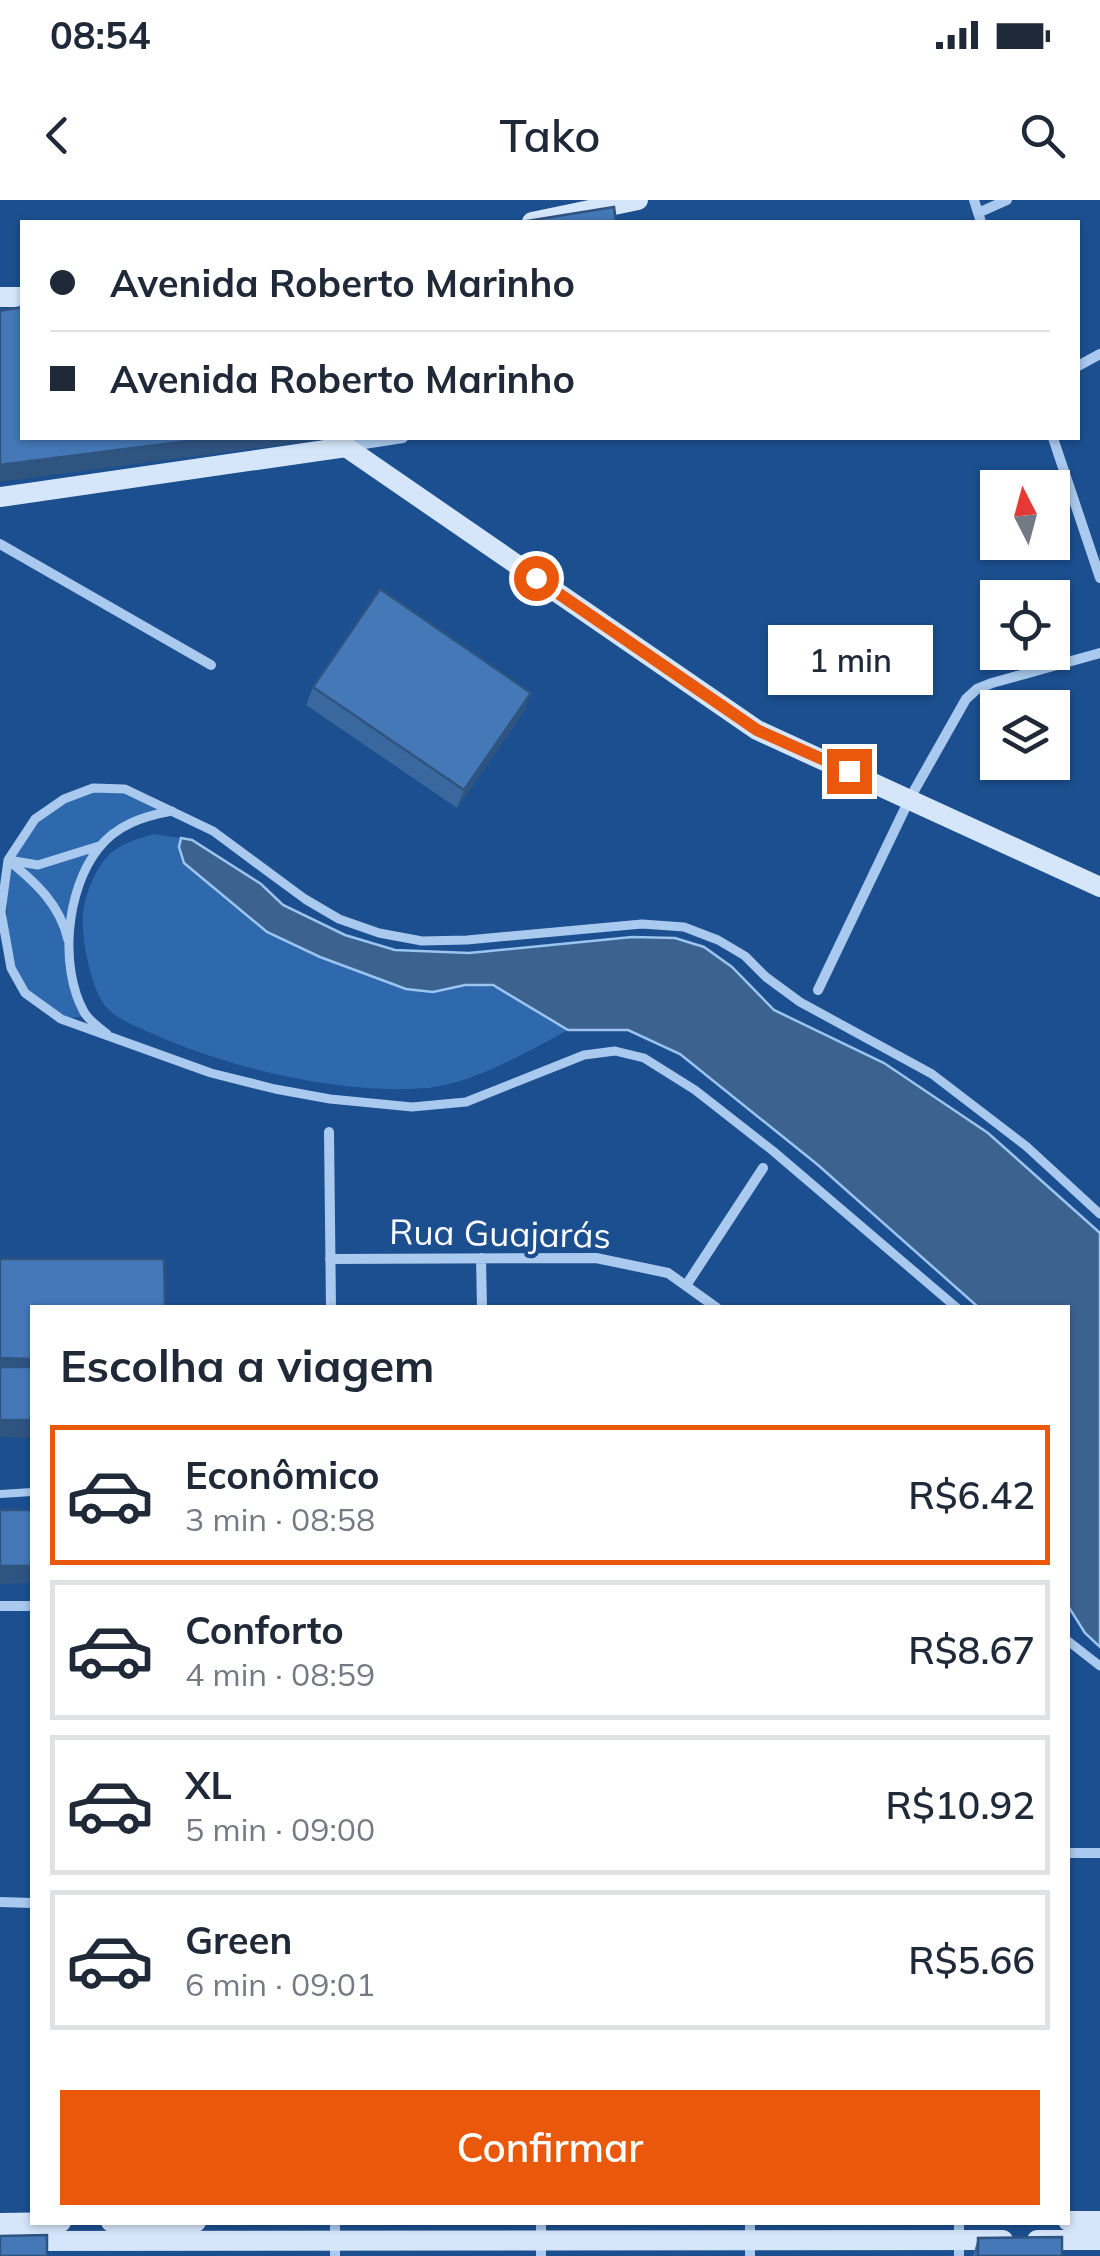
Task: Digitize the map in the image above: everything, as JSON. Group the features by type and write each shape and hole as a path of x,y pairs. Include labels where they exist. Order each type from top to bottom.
{"main road":[{"path":"542,220 638,200"},
{"path":"0,497 346,448 757,730 1100,886"},
{"path":"1070,2221 1100,2221"},
{"path":"0,2222 30,2222"},
{"path":"130,2240 185,2225"},
{"path":"0,2241 109,2229 130,2240 335,2240 490,2231 541,2240 750,2240 876,2231 958,2239 1036,2231 1100,2240"}],"street":[{"path":"974,200 980,218 1007,200"},
{"path":"346,448 392,440"},
{"path":"1054,440 1095,543 1100,578"},
{"path":"0,544 211,665"},
{"path":"818,990 910,798 958,711 977,689 1100,652"},
{"path":"953,1305 773,1151 696,1090 644,1058 615,1051 584,1055 466,1102 412,1106 330,1099 275,1089 211,1073 60,1019 25,993 11,968 1,912 8,860 34,819 64,798 94,788 125,789 213,832 339,920 379,933 422,941 467,940 642,924 684,926 746,956 766,978 800,1002 932,1074 1064,1178 1100,1214"},
{"path":"8,860 38,865 100,846 141,817 172,810"},
{"path":"71,954 79,878 100,846"},
{"path":"8,860 43,888 65,926 74,988 86,1016 112,1039"},
{"path":"329,1132 331,1305"},
{"path":"687,1284 763,1168"},
{"path":"481,1258 482,1305"},
{"name":"Rua Guajarás","path":"330,1259 596,1258 668,1273 713,1305"},
{"path":"0,1606 30,1606"},
{"path":"1070,1643 1100,1666"},
{"path":"1070,1853 1100,1853"},
{"path":"0,1902 30,1903"}],"lane":[{"path":"2,1492 30,1492"}],"shaded area":[{"path":"93,788 125,789 172,811 141,817 99,846 79,879 71,954 86,1016 61,1019 23,990 15,973 7,929 9,881 21,838 32,822"},
{"path":"153,834 181,838 179,847 230,902 433,992 478,985 494,987 568,1030 463,1080 428,1088 394,1089 288,1077 184,1047 135,1026 112,1012 101,999 87,959 83,916 90,887 106,858 122,846"},
{"path":"181,838 192,840 261,884 283,905 345,935 395,950 469,953 632,937 675,938 704,947 732,967 774,1010 884,1063 988,1133 1100,1233 1100,1647 1085,1633 1070,1609 1070,1305 976,1305 818,1165 680,1054 628,1030 568,1030 493,985 465,985 433,992 406,989 320,957 267,932 184,863 179,847"}],"building":[{"path":"614,207 616,220 533,220"},
{"path":"20,307 20,440 195,440 0,465 0,311"},
{"path":"380,589 531,693 464,790 313,687"},
{"path":"0,1259 164,1259 165,1305 30,1305 30,1359 0,1358"},
{"path":"0,1367 30,1367 30,1420 0,1420"},
{"path":"0,1510 30,1510 30,1566 0,1566"},
{"path":"47,2235 47,2256 0,2256 0,2236"},
{"path":"1062,2237 1062,2256 978,2256 978,2238"}],"route":[{"path":"536,578 757,730 849,771"}]}
